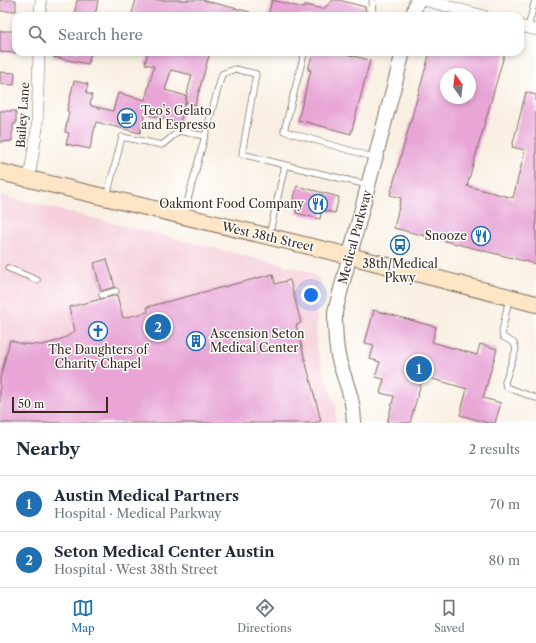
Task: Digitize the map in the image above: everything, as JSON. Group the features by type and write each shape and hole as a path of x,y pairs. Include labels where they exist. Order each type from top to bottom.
{"main road":[{"name":"West 38th Street","path":"0,172 269,236 536,304"}],"street":[{"path":"40,12 41,0"},
{"path":"414,12 417,0"},
{"path":"424,0 469,12"},
{"name":"Bailey Lane","path":"29,179 37,129 39,56"},
{"name":"Medical Parkway","path":"354,423 354,411 349,388 338,355 334,332 335,312 402,56"}],"lane":[{"path":"372,0 373,12"},
{"path":"528,28 535,0"},
{"path":"303,56 284,131 376,158"},
{"path":"184,216 222,74 235,69 256,74 242,154 369,185"},
{"path":"107,198 122,137 162,145 179,131 205,136"},
{"path":"269,236 285,165"},
{"path":"8,268 37,280"},
{"path":"102,295 116,291"},
{"path":"509,297 502,332 503,337 514,343 516,349 505,382 506,387 536,398"}],"shaded area":[{"path":"0,195 308,271 321,281 317,307 316,347 336,406 336,423 0,423"}],"building":[{"path":"0,0 16,0 16,11 0,11"},
{"path":"77,0 98,0 96,12 75,12"},
{"path":"136,0 202,0 250,12 132,12"},
{"path":"272,0 304,8 305,5 323,9 333,0 339,0 365,7 366,12 269,12"},
{"path":"0,31 12,31 12,53 0,52"},
{"path":"53,56 90,56 88,64"},
{"path":"147,56 209,56 195,105 185,102 180,123 145,114 140,133 96,122 90,149 66,144 69,133 65,132 69,112 67,111 74,81 88,84 86,93 92,95 91,106 113,111 118,93 145,100 154,66 145,64","holes":["171,70 192,75 187,96 165,90"]},
{"path":"312,56 354,56 370,60 351,134 298,120 311,70 308,70"},
{"path":"429,56 504,56 467,186 513,198 525,150 512,147 526,92 536,95 536,264 394,228 401,198 390,195"},
{"path":"0,72 15,73 14,85 0,84"},
{"path":"0,111 16,111 16,124 13,124 12,141 0,142"},
{"path":"297,186 339,197 335,213 322,210 320,219 296,213 297,206 292,205"},
{"path":"107,259 115,287 101,291 94,263"},
{"name":"Ascension Seton Medical Center","path":"273,274 275,284 290,280 301,323 296,325 321,421 314,423 0,423 0,379 10,340 22,344 42,345 66,337 75,331 69,307 117,295 123,318 148,312 147,307"},
{"path":"374,310 436,327 432,342 477,355 480,344 497,349 483,398 501,403 495,423 488,423 460,415 467,389 423,376 410,423 387,423 394,396 380,393 384,379 375,377 380,362 370,359 374,345 365,343"}],"place":[{"name":"Teo's Gelato and Espresso","path":"127,118"},
{"name":"Oakmont Food Company","path":"318,204"},
{"name":"Snooze","path":"481,236"},
{"name":"38th/Medical Pkwy","path":"400,245"},
{"name":"Seton Medical Center Austin","path":"158,327"},
{"name":"The Daughters of Charity Chapel","path":"98,331"},
{"name":"Ascension Seton Medical Center","path":"196,341"},
{"name":"Austin Medical Partners","path":"419,369"}]}
